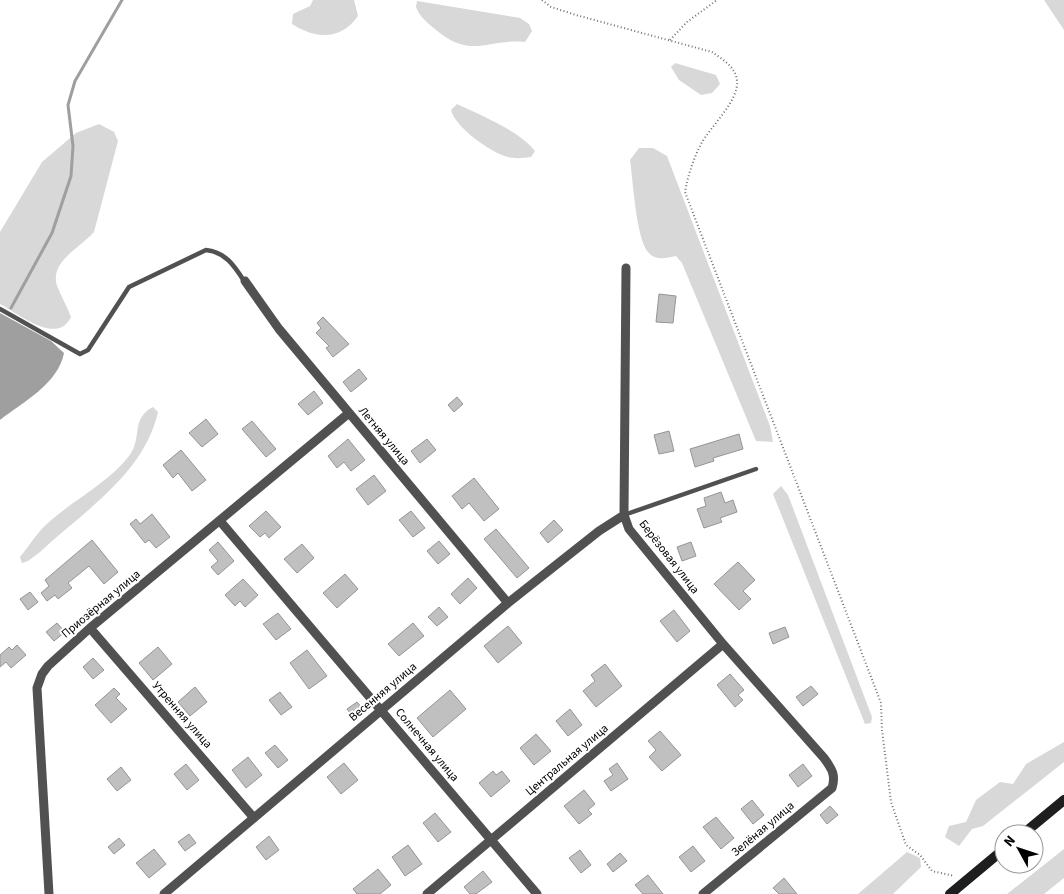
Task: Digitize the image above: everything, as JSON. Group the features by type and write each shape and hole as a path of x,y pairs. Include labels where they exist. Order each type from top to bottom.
{"main road":[{"path":"1035,824 1064,800"},
{"path":"950,894 994,858"}],"street":[{"name":"Берёзовая улица","path":"626,268 624,515 629,529 723,644 824,758 833,771 835,780"},
{"name":"Летняя улица","path":"245,282 279,329 508,603"},
{"name":"Приозёрная улица","path":"49,894 37,688 42,674 48,666 90,628 349,413"},
{"name":"Весенняя улица","path":"164,894 508,603 592,536 624,515"},
{"name":"Солнечная улица","path":"220,521 537,894"},
{"name":"Утренняя улица","path":"90,628 254,818"},
{"name":"Центральная улица","path":"426,894 723,644"},
{"name":"Зелёная улица","path":"703,894 832,788 835,780"}],"lane":[{"path":"0,309 80,354 88,350 129,287 206,250 215,251 226,257 245,282"},
{"path":"624,515 756,469"}],"path":[{"path":"542,0 551,7 576,15 712,52 728,64 735,73 738,82 728,107 702,143 688,174 685,192 881,703 882,730 891,802 906,845 920,855 932,871 968,880"},
{"path":"670,40 687,22 718,0"}],"shaded area":[{"path":"313,0 354,0 358,16 351,24 336,33 319,35 310,33 292,24 293,14 310,6"},
{"path":"1044,0 1064,0 1064,30"},
{"path":"417,1 520,18 529,24 532,31 525,42 480,46 460,44 449,39 424,20 416,7"},
{"path":"675,63 716,75 720,84 712,93 701,95 679,80 671,67"},
{"path":"457,104 510,130 535,151 531,157 516,158 501,155 492,150 459,124 451,110"},
{"path":"99,124 114,132 118,141 94,232 67,257 57,271 58,288 71,317 65,325 57,329 47,328 27,320 0,304 0,232 42,162 76,133"},
{"path":"639,148 653,148 667,156 770,426 773,442 756,441 682,263 676,256 654,257 644,245 638,222 630,160"},
{"path":"0,313 51,341 64,353 55,374 47,383 0,420"},
{"path":"153,407 158,412 151,434 140,454 126,473 93,506 40,552 22,563 20,557 45,526 59,513 111,475 129,456 133,449 139,423 146,412"},
{"path":"781,486 788,495 872,717 871,723 865,724 773,494"},
{"path":"1064,742 1064,762 983,826 972,829 959,846 945,837 949,826 966,822 976,800 1000,782 1013,784 1026,764"},
{"path":"1064,849 1064,878 1044,894 1007,894 1032,874 1044,874 1044,865"},
{"path":"907,852 920,858 921,867 893,894 858,894"}],"building":[{"path":"659,294 676,296 673,323 656,322"},
{"path":"323,317 349,344 333,357 326,348 329,346 316,333 321,328 317,323"},
{"path":"359,369 367,379 351,392 343,382"},
{"path":"314,391 323,403 308,415 298,404"},
{"path":"457,397 463,404 454,412 448,405"},
{"path":"206,419 218,434 202,447 189,433"},
{"path":"252,421 276,449 266,457 242,429"},
{"path":"669,431 674,451 659,454 654,435"},
{"path":"739,434 743,449 713,458 714,461 695,467 690,449"},
{"path":"348,439 365,460 351,471 344,462 337,468 328,456"},
{"path":"427,439 436,450 420,463 411,451"},
{"path":"181,450 206,480 192,491 178,473 173,478 163,465"},
{"path":"374,475 386,491 368,505 356,489"},
{"path":"474,478 499,509 484,521 469,503 462,509 452,496"},
{"path":"721,492 725,503 733,500 737,512 720,518 722,522 704,528 697,509 706,506 704,498"},
{"path":"266,511 281,527 269,538 265,533 260,537 249,526"},
{"path":"411,511 425,528 413,537 399,520"},
{"path":"152,514 170,537 156,548 149,540 145,543 130,524 136,519 140,524"},
{"path":"554,520 563,530 548,543 540,533"},
{"path":"496,529 529,568 517,578 484,539"},
{"path":"92,540 118,572 104,584 89,566 68,583 72,588 58,599 55,595 47,601 41,593 49,586 45,580"},
{"path":"439,541 450,554 438,564 427,551"},
{"path":"218,542 234,561 218,575 211,567 218,561 209,550"},
{"path":"691,542 696,556 682,561 677,547"},
{"path":"302,544 314,558 297,573 284,559"},
{"path":"738,562 755,580 743,591 751,599 739,610 714,584"},
{"path":"345,574 358,589 337,608 323,593"},
{"path":"468,578 477,588 460,604 451,594"},
{"path":"243,579 258,595 245,607 240,601 235,606 225,595"},
{"path":"30,592 38,602 28,610 20,599"},
{"path":"439,607 448,617 437,626 428,617"},
{"path":"674,610 690,631 677,642 660,621"},
{"path":"278,613 291,629 276,640 263,624"},
{"path":"57,623 65,632 54,641 46,632"},
{"path":"413,623 424,636 399,656 388,644"},
{"path":"508,626 522,643 498,663 484,646"},
{"path":"785,627 789,637 773,644 769,633"},
{"path":"17,645 26,655 11,668 6,662 0,667 0,655 9,647 12,650"},
{"path":"158,647 172,664 153,680 139,663"},
{"path":"307,650 327,676 309,689 290,663"},
{"path":"93,658 104,670 93,679 83,667"},
{"path":"605,664 622,686 596,707 583,691 595,681 591,675"},
{"path":"730,674 744,690 738,695 743,700 735,707 717,685"},
{"path":"811,686 818,694 803,706 796,697"},
{"path":"195,687 207,702 190,716 178,702"},
{"path":"114,688 120,694 116,698 127,709 111,723 95,705"},
{"path":"450,690 466,709 433,737 417,718"},
{"path":"280,692 292,707 281,715 269,700"},
{"path":"357,702 363,709 353,717 347,709"},
{"path":"570,709 582,725 568,736 556,721"},
{"path":"660,731 681,755 662,771 649,757 656,750 648,741"},
{"path":"536,734 551,751 534,765 520,748"},
{"path":"275,745 288,760 278,768 265,753"},
{"path":"248,757 262,775 246,788 232,770"},
{"path":"344,763 358,780 341,794 327,777"},
{"path":"617,763 628,779 611,791 604,781 613,775 609,769"},
{"path":"186,764 199,780 187,790 174,774"},
{"path":"803,764 812,776 798,787 789,775"},
{"path":"121,767 131,780 117,791 107,779"},
{"path":"493,771 496,775 502,771 510,781 491,797 479,783"},
{"path":"584,790 595,804 588,810 592,814 579,824 564,806"},
{"path":"752,800 764,815 753,824 741,809"},
{"path":"830,806 838,815 827,824 820,815"},
{"path":"435,813 451,832 438,842 423,823"},
{"path":"716,817 734,838 721,849 703,827"},
{"path":"189,834 196,843 185,851 178,842"},
{"path":"269,836 279,850 266,860 256,847"},
{"path":"119,838 125,845 114,854 108,847"},
{"path":"408,845 422,864 405,876 392,857"},
{"path":"693,846 705,861 691,872 679,857"},
{"path":"154,849 166,864 149,878 136,863"},
{"path":"580,850 591,865 581,873 569,858"},
{"path":"620,853 627,861 613,872 607,864"},
{"path":"378,869 391,885 380,894 357,894 353,889"},
{"path":"483,871 492,882 476,894 470,894 464,887"},
{"path":"648,875 663,894 643,894 635,885"},
{"path":"784,878 797,894 779,894 773,888"}],"waterway":[{"path":"11,308 52,233 71,176 73,146 68,105 75,81 122,0"}]}
